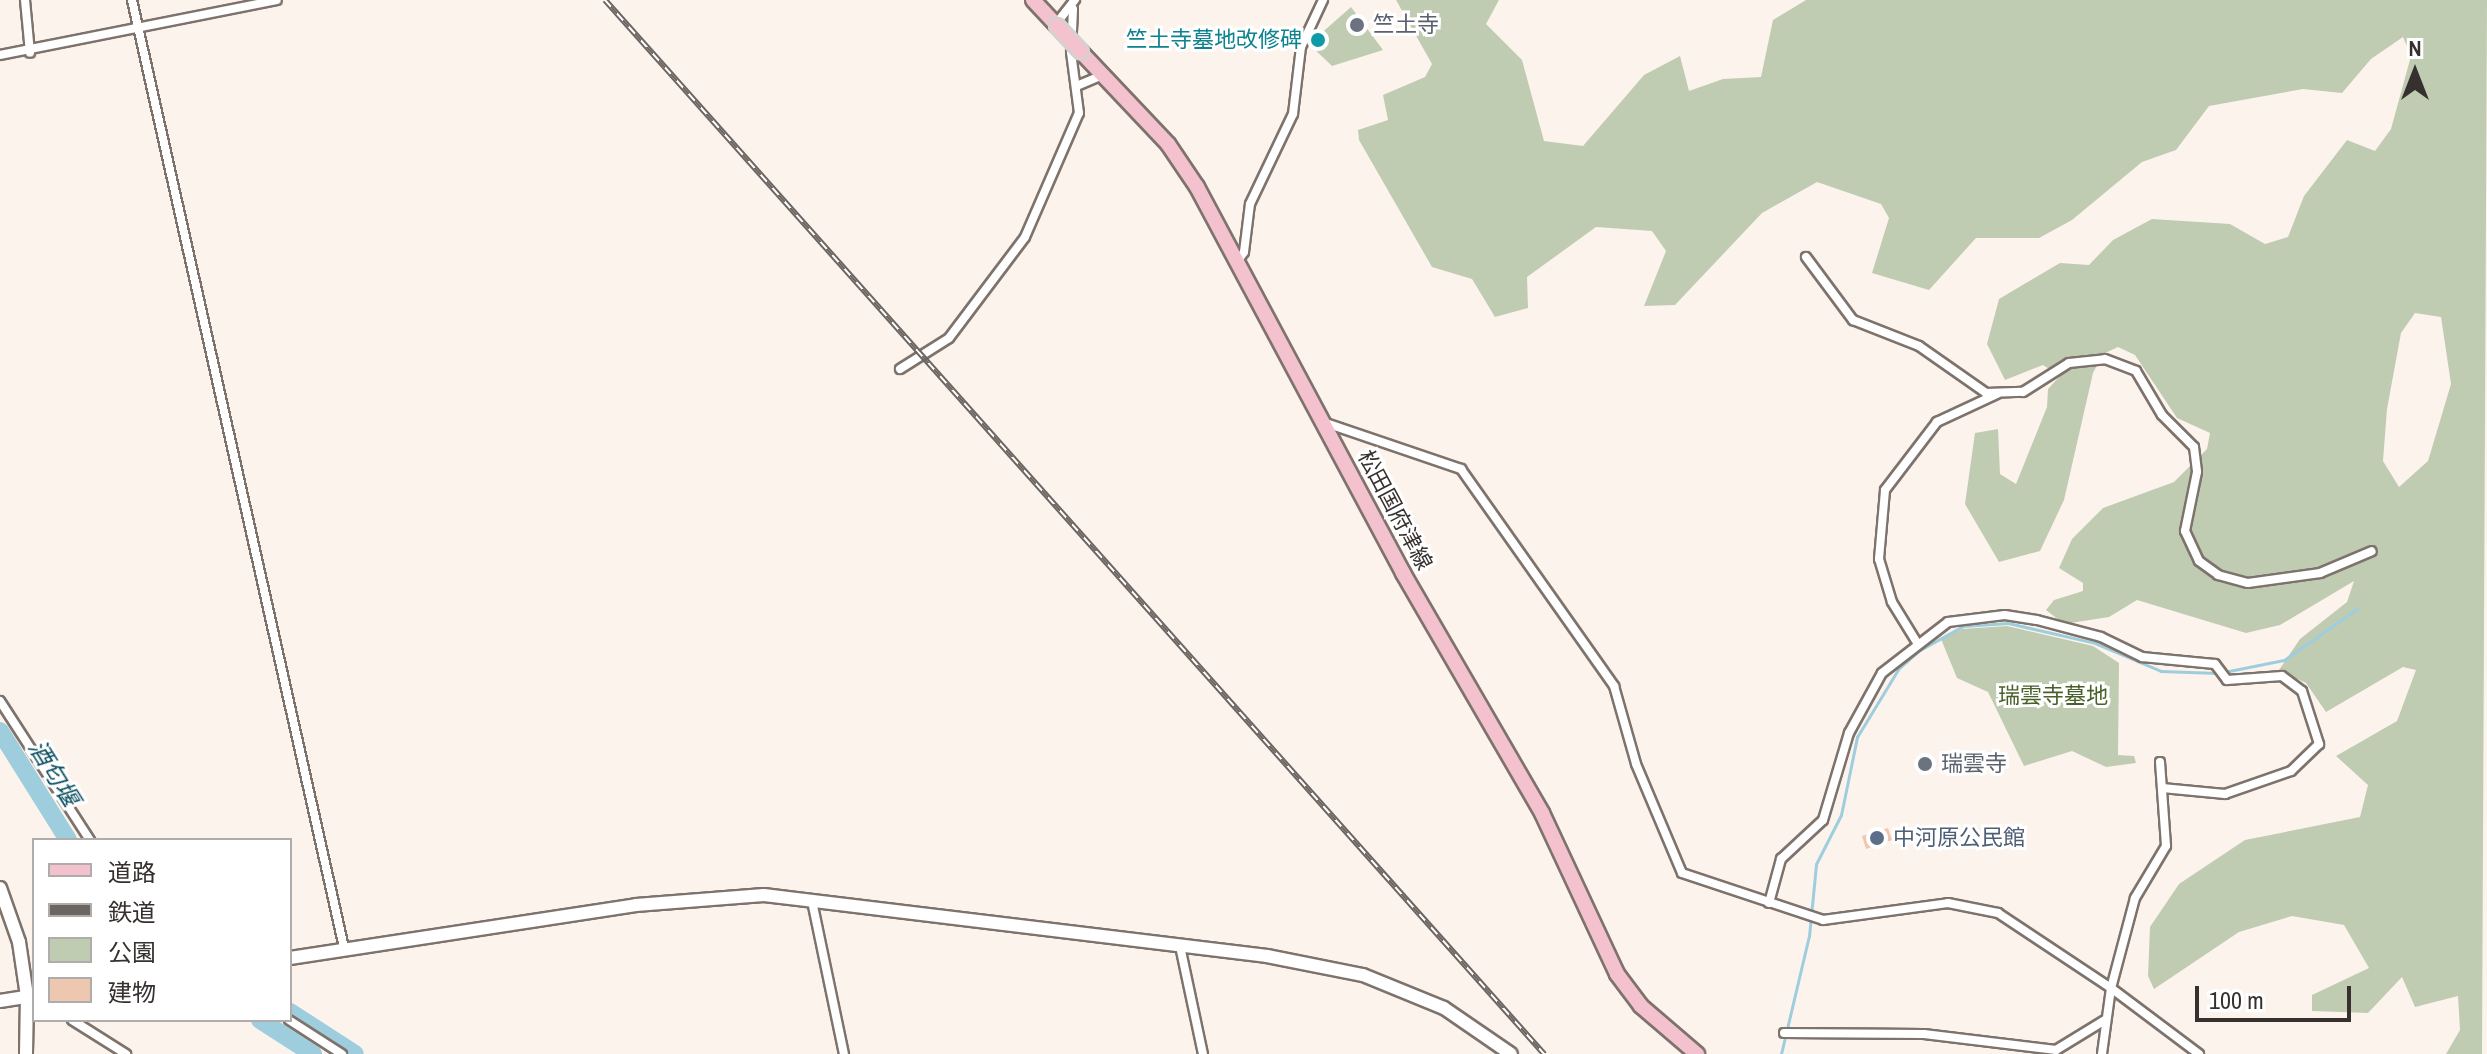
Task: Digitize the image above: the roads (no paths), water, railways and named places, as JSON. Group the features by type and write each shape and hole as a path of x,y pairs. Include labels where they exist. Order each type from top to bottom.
{"main road":[{"name":"松田国府津線","path":"1033,0 1168,144 1237,262 1322,422 1542,813 1617,974 1641,1006 1697,1054"}],"street":[{"path":"25,0 30,53"},
{"path":"132,0 344,948"},
{"path":"0,55 30,53 277,0"},
{"path":"1237,262 1244,252 1250,204 1293,114 1301,47 1323,0"},
{"path":"1056,25 1074,5"},
{"path":"900,369 949,338 1025,237 1079,113 1079,85 1071,52 1074,5"},
{"path":"1079,85 1103,75"},
{"path":"1806,257 1853,320 1919,346 1997,394"},
{"path":"1916,641 1892,602 1879,559 1885,490 1937,422 1997,394 2023,392 2069,363 2105,359 2136,371 2162,415 2194,447 2198,462 2185,531 2199,561 2218,575 2248,583 2320,573 2372,551"},
{"path":"1322,422 1461,469 1614,686 1636,764 1682,873 1819,919 1948,903 1974,905 2023,926 2199,1054"},
{"path":"1769,903 1781,859 1823,820 1849,733 1872,692 1916,641 1948,622 2005,615 2101,637 2142,657 2219,666 2226,677 2282,676 2298,686 2320,735 2315,752 2291,771 2225,794 2162,788"},
{"path":"0,701 89,838"},
{"path":"2102,1054 2111,988 2135,898 2166,846 2160,762"},
{"path":"0,888 14,919 31,996 26,1054"},
{"path":"292,958 716,897 812,901 1180,946 1363,975 1444,1008 1511,1054"},
{"path":"812,901 844,1054"},
{"path":"1180,946 1203,1054"},
{"path":"0,1001 31,996"},
{"path":"1788,1033 1924,1034 2056,1050 2105,1020"},
{"path":"75,1022 126,1054"},
{"path":"292,1022 342,1054"}],"waterway":[{"path":"2224,672 2284,660 2358,608"},
{"path":"1781,1054 1809,936 1816,864 1841,815 1857,737 1899,668 1920,650 1963,626 2008,623 2095,643 2161,671 2217,673"},
{"name":"酒匂堰","path":"0,731 67,838"},
{"path":"292,1013 355,1054"},
{"name":"酒匂堰","path":"263,1022 313,1054"}],"railway":[{"path":"605,0 1544,1054"}],"place":[{"name":"竺土寺","path":"1357,25"},
{"name":"竺土寺墓地改修碑","path":"1318,40"},
{"name":"瑞雲寺","path":"1925,764"},
{"name":"中河原公民館","path":"1877,838"}],"park label":[{"name":"瑞雲寺墓地","path":"2053,696"}]}
